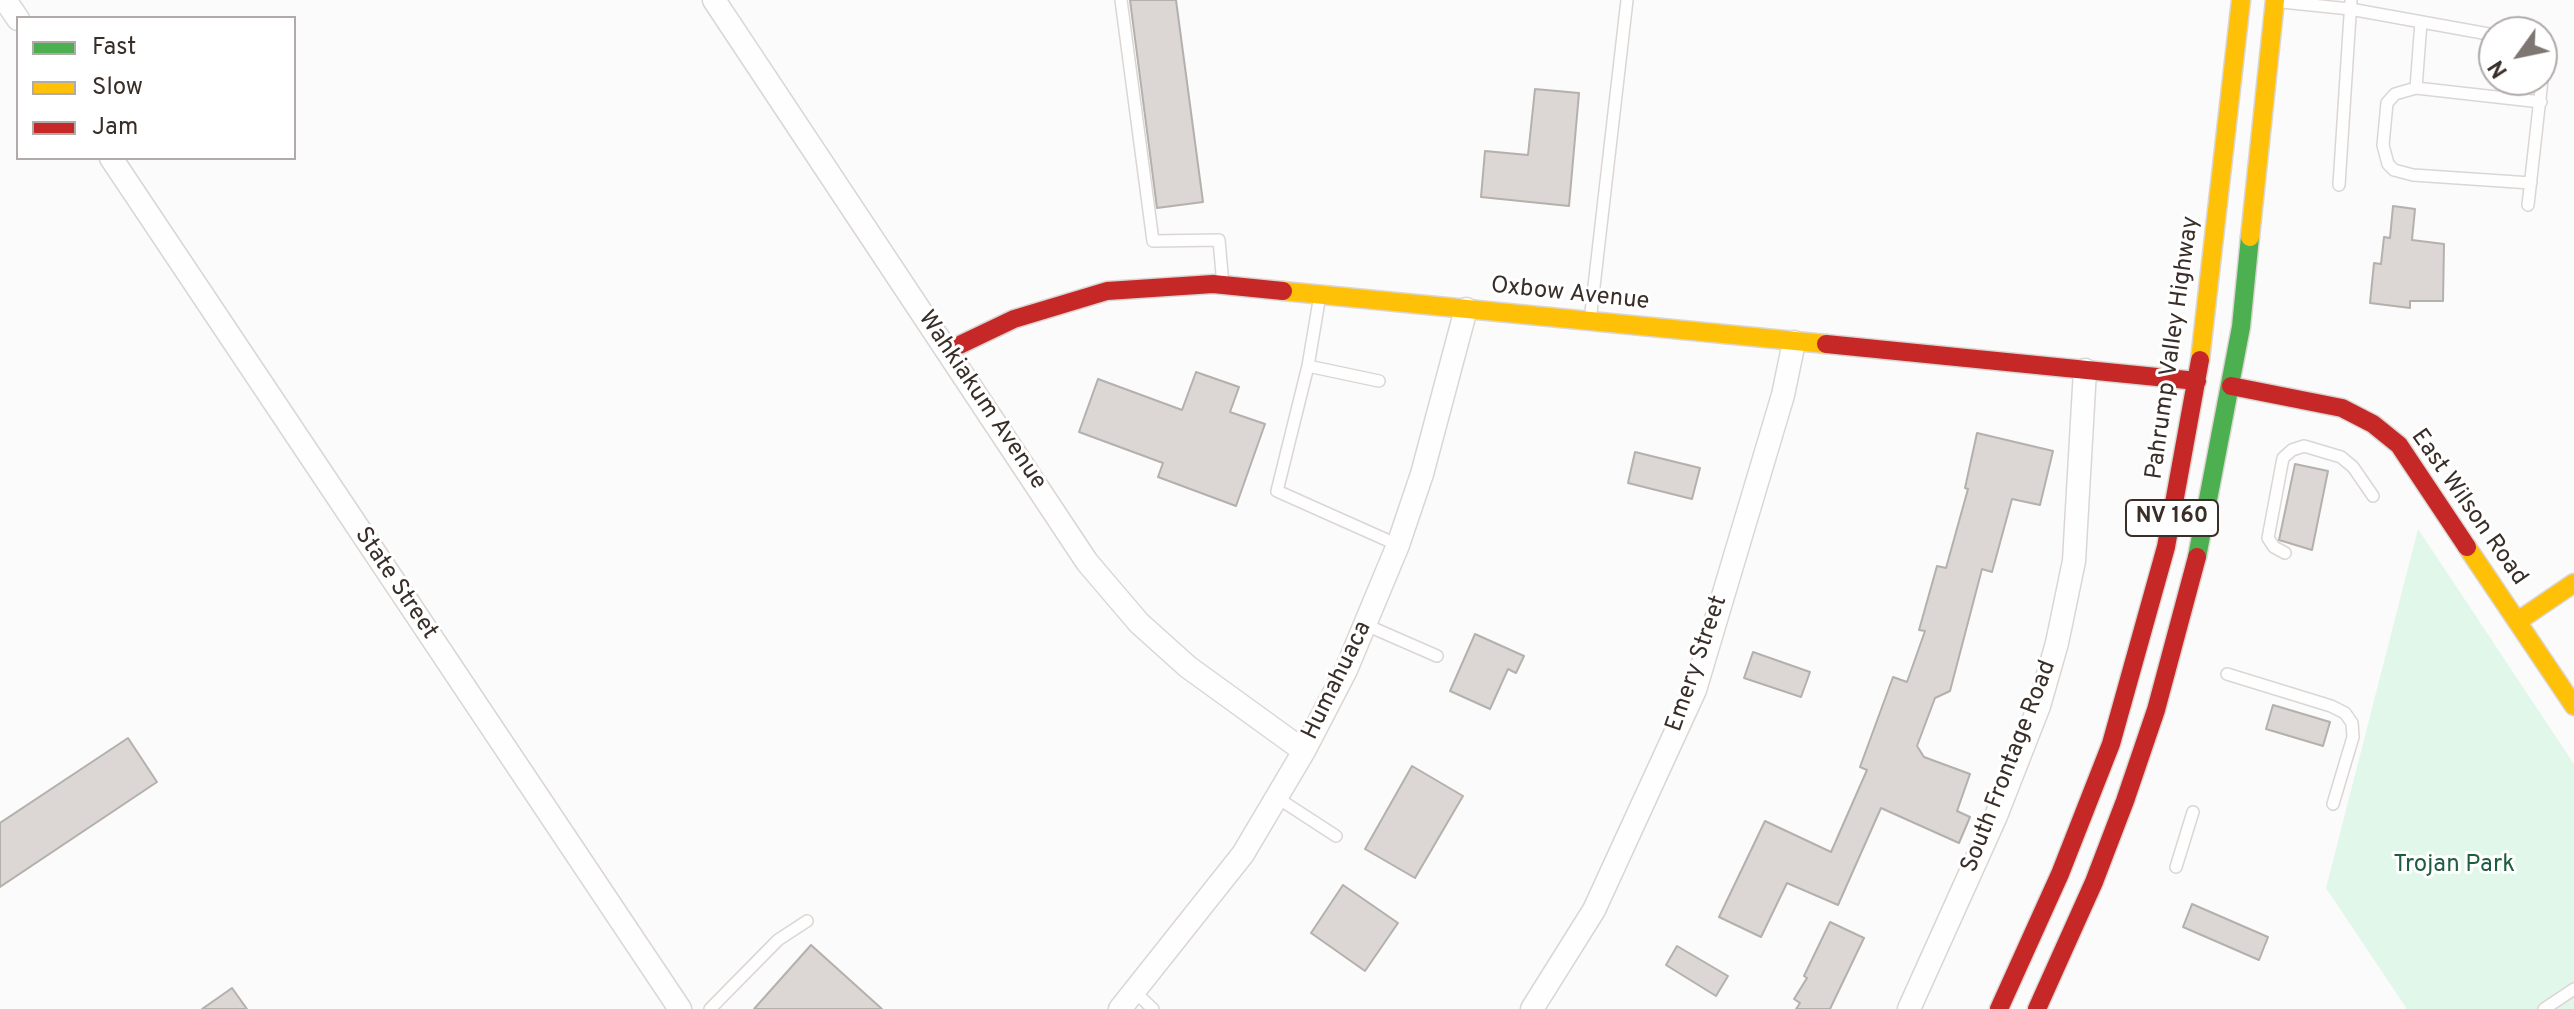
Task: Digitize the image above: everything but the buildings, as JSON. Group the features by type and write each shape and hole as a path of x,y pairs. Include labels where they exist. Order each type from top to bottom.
{"main road":[{"name":"Pahrump Valley Highway","path":"1999,1009 2060,874 2111,744 2166,547 2197,381 2241,0"},
{"name":"NV 160","path":"2037,1009 2094,882 2125,801 2184,610 2205,526 2243,311 2273,1"},
{"path":"2224,161 2230,242 2218,359 2222,378 2231,386"},
{"name":"Oxbow Avenue","path":"949,350 1014,319 1061,302 1107,291 1159,285 1223,285 2197,381"},
{"path":"2184,610 2193,517 2211,404 2209,393 2197,381"},
{"name":"East Wilson Road","path":"2231,386 2342,408 2386,434 2414,465 2574,706"},
{"path":"2518,621 2574,583"}],"street":[{"name":"Wahkiakum Avenue","path":"714,0 1087,562 1139,623 1188,667 1304,751"},
{"name":"State Street","path":"112,160 680,1009"},
{"name":"Humahuaca","path":"1127,1001 1243,854 1304,751 1366,625 1398,545 1426,461 1466,309"},
{"name":"Emery Street","path":"1532,1009 1594,910 1695,690 1783,395 1794,342"},
{"name":"South Frontage Road","path":"1909,1009 1996,816 2039,706 2057,643 2074,561 2085,370"}],"lane":[{"path":"1121,0 1153,241 1219,240 1223,285"},
{"path":"1590,321 1627,0"},
{"path":"2273,1 2351,4 2421,22 2478,32"},
{"path":"2339,185 2351,4"},
{"path":"2416,88 2421,22"},
{"path":"2531,183 2413,175 2394,170 2388,164 2383,145 2387,103 2395,94 2416,88 2541,102"},
{"path":"2528,205 2541,96"},
{"path":"1320,294 1308,366 1277,491 1398,545"},
{"path":"1308,366 1379,381"},
{"path":"2285,553 2274,547 2268,538 2283,458 2292,450 2304,446 2341,457 2353,467 2373,496"},
{"path":"1366,625 1437,656"},
{"path":"2227,674 2345,713 2352,723 2353,737 2333,804"},
{"path":"1276,797 1336,836"},
{"path":"2176,867 2193,812"},
{"path":"717,1007 778,940 807,921"},
{"path":"2544,1009 2574,989"},
{"path":"1127,1001 1153,1009"}],"green space":[{"name":"Trojan Park","path":"2418,529 2574,764 2574,1009 2407,1009 2326,888"}],"traffic: fast":[{"path":"2197,557 2241,327 2250,237"}],"traffic: slow":[{"path":"2200,360 2241,0"},
{"path":"2250,237 2275,0"},
{"path":"1283,291 1826,344"},
{"path":"2467,547 2574,706"},
{"path":"2518,621 2574,583"}],"traffic: jam":[{"path":"949,350 1014,319 1107,291 1213,284 1283,291"},
{"path":"1826,344 2197,381"},
{"path":"1999,1009 2060,874 2111,744 2166,547 2200,360"},
{"path":"2231,386 2342,408 2373,424 2399,445 2467,547"},
{"path":"2037,1009 2094,882 2125,801 2156,710 2197,557"}]}
